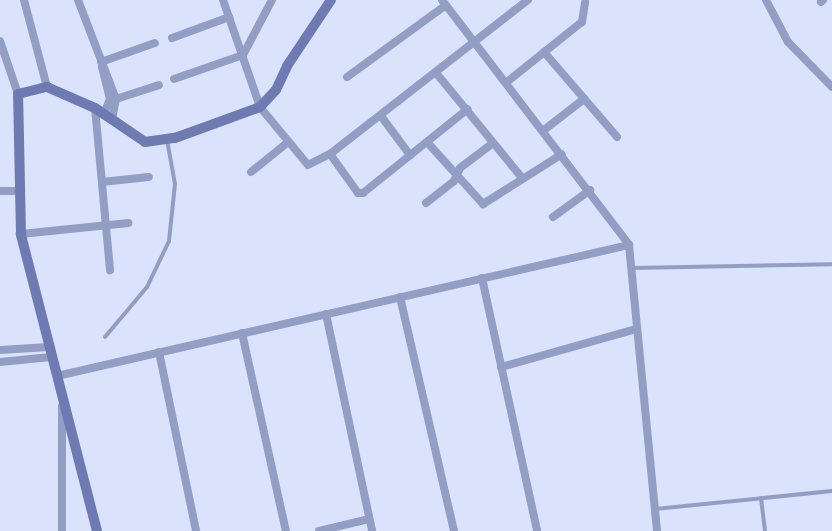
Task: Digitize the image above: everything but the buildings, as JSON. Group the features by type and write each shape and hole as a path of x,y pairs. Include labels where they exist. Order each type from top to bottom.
{"street":[{"path":"24,0 47,87"},
{"path":"78,0 116,99"},
{"path":"223,0 260,107 287,143 308,165 330,154 381,116 528,0"},
{"path":"174,79 243,55 272,0"},
{"path":"18,94 47,87 103,114 145,142 167,139 260,107 276,90 287,66 331,0"},
{"path":"766,0 789,42 832,87"},
{"path":"507,82 582,22 585,2"},
{"path":"347,77 444,3 476,41 590,190 628,245 657,531"},
{"path":"172,38 229,17"},
{"path":"0,40 18,94 21,234 62,402 97,531"},
{"path":"101,64 155,43"},
{"path":"544,52 617,137"},
{"path":"101,64 110,99 103,114 102,182 110,270"},
{"path":"437,74 468,109 522,178"},
{"path":"103,114 116,99 159,85"},
{"path":"544,130 584,99"},
{"path":"330,154 360,194 468,109"},
{"path":"381,116 410,155"},
{"path":"427,142 457,178 483,204 562,154"},
{"path":"252,172 287,143"},
{"path":"426,203 457,178 460,168 494,143"},
{"path":"102,182 149,177"},
{"path":"554,217 590,190"},
{"path":"0,191 19,191"},
{"path":"21,234 128,223"},
{"path":"57,376 628,245"},
{"path":"482,279 537,531"},
{"path":"400,297 454,531"},
{"path":"326,314 372,531"},
{"path":"501,367 636,329"},
{"path":"242,333 286,531"},
{"path":"0,350 50,352"},
{"path":"0,362 50,352"},
{"path":"159,352 196,531"},
{"path":"62,402 62,531"},
{"path":"319,531 369,519"}],"lane":[{"path":"105,337 147,287 169,241 175,184 167,139"},
{"path":"631,268 832,264"},
{"path":"655,509 832,491"},
{"path":"761,498 765,531"}]}
